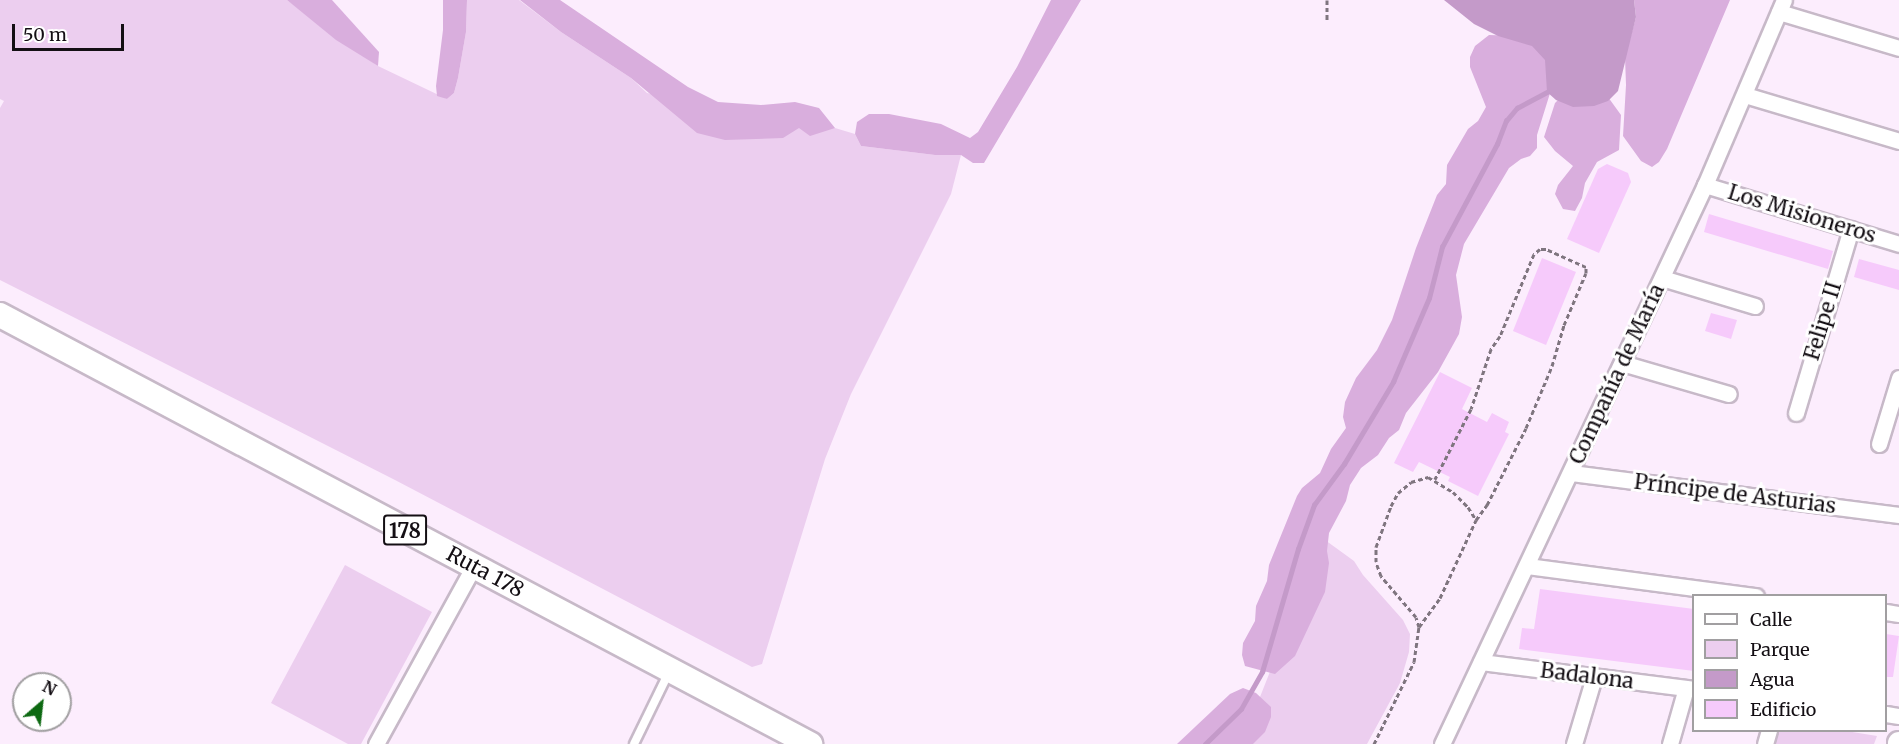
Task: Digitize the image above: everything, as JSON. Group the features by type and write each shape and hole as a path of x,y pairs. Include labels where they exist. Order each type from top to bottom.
{"main road":[{"name":"Ruta 178","path":"0,315 810,744"}],"street":[{"path":"1782,6 1899,48"},
{"name":"Compañía de María","path":"1442,744 1705,185 1782,6"},
{"path":"1745,95 1899,141"},
{"name":"Los Misioneros","path":"1705,185 1899,243"},
{"name":"Felipe II","path":"1796,413 1851,229"},
{"path":"1662,278 1755,306"},
{"path":"1622,363 1729,394"},
{"path":"1880,444 1899,378"},
{"name":"Príncipe de Asturias","path":"1571,473 1899,515"},
{"path":"376,744 474,566"},
{"path":"1527,566 1741,594"},
{"name":"Badalona","path":"1481,662 1690,689"},
{"path":"1574,744 1594,677"},
{"path":"1670,744 1690,689"}],"lane":[{"path":"634,744 670,671"}],"path":[{"path":"1327,0 1328,22"},
{"path":"1419,627 1440,598 1476,520 1503,475 1552,366 1564,325 1586,273 1586,267 1546,249 1540,249 1534,254 1500,336 1491,349 1471,409 1435,479"},
{"path":"1374,744 1414,662 1419,627 1416,617 1381,576 1376,562 1376,547 1381,527 1398,493 1423,477 1435,479 1468,507 1476,520"}],"green space":[{"path":"0,0 287,0 378,66 447,99 454,93 458,78 466,32 467,0 519,0 561,32 631,78 647,93 799,127 835,128 855,134 861,146 935,155 961,155 951,194 851,394 825,459 762,664 752,667 395,480 0,280 0,108 4,101 0,99"},
{"path":"1314,532 1354,561 1363,575 1403,620 1410,634 1409,652 1400,683 1367,744 1216,744 1260,697 1280,646"},
{"path":"345,565 432,612 361,744 348,744 271,703"},
{"path":"1776,732 1852,732 1877,736 1874,744 1772,744"}],"shaded area":[{"path":"287,0 332,0 379,52 378,66 336,40"},
{"path":"443,0 467,0 466,32 458,78 454,93 447,99 437,96 436,86 443,30"},
{"path":"520,0 560,0 688,87 718,102 761,105 795,102 819,108 835,128 810,136 799,128 783,138 725,140 697,133 631,78 561,32"},
{"path":"1051,0 1081,0 984,163 973,163 961,155 935,155 861,146 855,134 857,122 869,114 889,114 941,124 970,138 978,132 1017,67"},
{"path":"1634,0 1730,0 1667,149 1659,162 1652,167 1641,161 1623,136 1625,57 1636,17"},
{"path":"1489,35 1520,36 1549,44 1551,90 1537,135 1537,148 1530,156 1521,159 1509,168 1464,244 1456,275 1462,317 1459,334 1438,372 1406,413 1399,430 1389,438 1378,455 1361,468 1350,485 1346,501 1329,533 1327,551 1329,563 1325,592 1295,656 1275,674 1245,666 1242,655 1243,643 1255,621 1256,606 1267,581 1269,565 1297,496 1302,488 1320,473 1331,449 1346,428 1343,417 1345,402 1356,378 1377,350 1392,320 1416,248 1437,195 1446,184 1447,165 1468,129 1478,121 1486,107 1470,67 1470,57 1475,46"},
{"path":"1567,91 1608,97 1621,115 1619,150 1597,162 1585,183 1582,198 1575,211 1563,209 1555,194 1558,185 1573,166 1555,151 1544,137 1555,103"},
{"path":"1243,688 1256,693 1271,707 1271,717 1265,732 1253,744 1177,744 1230,694"}],"water":[{"path":"1444,0 1634,0 1636,17 1618,91 1608,101 1594,106 1573,107 1556,100 1547,92 1545,60 1532,46 1498,36 1474,24"}],"building":[{"path":"1607,164 1628,173 1631,182 1599,253 1567,239 1598,169"},
{"path":"1709,214 1833,251 1828,269 1704,232"},
{"path":"1542,258 1576,272 1546,345 1513,331"},
{"path":"1859,259 1899,270 1899,290 1854,277"},
{"path":"1711,313 1737,320 1731,339 1705,331"},
{"path":"1440,372 1472,388 1462,409 1487,422 1492,413 1509,422 1505,432 1509,434 1478,496 1448,481 1450,477 1419,462 1413,472 1394,463"},
{"path":"1540,589 1692,609 1692,671 1519,649 1522,628 1534,629"},
{"path":"1887,634 1899,636 1893,677 1887,677"}],"waterway":[{"path":"1205,744 1241,709 1262,672 1298,549 1314,505 1344,464 1393,382 1429,298 1442,247 1497,144 1506,121 1517,108 1547,92"}]}
